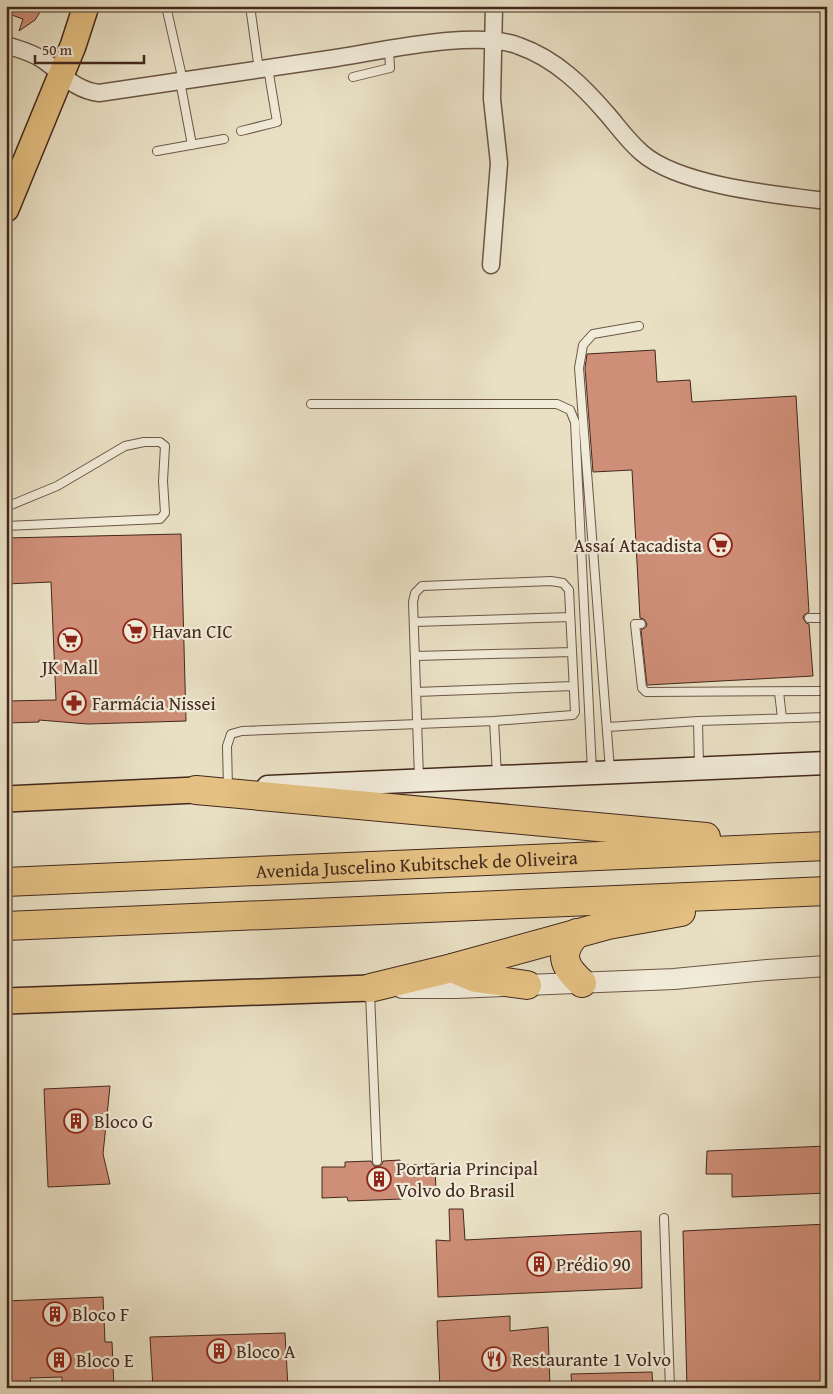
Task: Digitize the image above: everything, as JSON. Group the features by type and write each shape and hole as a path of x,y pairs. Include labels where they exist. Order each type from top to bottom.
{"highway":[{"path":"196,790 818,847"},
{"name":"Avenida Juscelino Kubitschek de Oliveira","path":"6,882 818,847"},
{"path":"6,926 827,891"},
{"path":"370,988 452,968 608,925 678,912 827,899"},
{"path":"577,933 567,943 565,953 567,965 572,974 582,983"},
{"path":"452,968 476,978 527,985"}],"main road":[{"path":"6,209 61,75 86,6"},
{"path":"6,799 827,763"},
{"path":"6,1001 370,988"}],"street":[{"path":"490,265 499,163 492,106 494,6"},
{"path":"6,45 35,55 87,92 99,93 433,43 493,40 516,44 554,64 587,91 632,144 654,162 682,174 700,179 751,190 823,199"},
{"path":"370,988 456,988 674,979 827,966"}],"lane":[{"path":"166,6 192,146"},
{"path":"241,131 277,122 250,6"},
{"path":"353,77 390,68 389,50"},
{"path":"157,151 224,140"},
{"path":"601,773 608,727 579,368 583,345 592,334 640,326"},
{"path":"311,404 557,404 570,410 575,422 601,773"},
{"path":"6,507 57,486 125,446 144,442 160,442 165,446 163,481 165,513 160,519 6,526"},
{"path":"228,789 227,746 231,734 242,731 418,724 494,721 570,717 575,712 569,590 563,583 551,581 422,586 415,593 413,602 414,656 418,724 419,780"},
{"path":"414,622 570,617"},
{"path":"809,618 827,618"},
{"path":"638,624 642,688 646,692 827,691"},
{"path":"414,656 572,652"},
{"path":"416,692 574,686"},
{"path":"779,692 782,718"},
{"path":"608,727 698,721 827,717"},
{"path":"494,721 497,777"},
{"path":"698,721 699,768"},
{"path":"370,988 377,1161"},
{"path":"664,1218 670,1388"}],"building":[{"path":"6,6 44,6 35,20 19,31 23,19 6,13"},
{"name":"Assaí Atacadista","path":"655,350 657,382 690,380 692,402 796,396 809,612 803,618 809,624 813,676 647,685 641,630 647,624 644,619 640,618 632,470 593,472 585,368 587,354"},
{"name":"Havan CIC","path":"181,534 186,721 88,724 39,720 39,722 6,723 6,701 56,700 51,582 6,584 6,538"},
{"name":"Bloco G","path":"110,1086 103,1154 110,1184 48,1187 44,1089"},
{"path":"827,1146 827,1193 732,1197 732,1174 706,1174 707,1151"},
{"name":"Portaria Principal Volvo do Brasil","path":"400,1160 401,1165 435,1164 436,1191 402,1193 402,1199 348,1201 347,1197 322,1198 322,1167 345,1167 345,1162 371,1161 374,1166 378,1167 383,1161"},
{"name":"Prédio 90","path":"449,1209 463,1209 465,1240 641,1231 642,1288 438,1297 436,1240 450,1241"},
{"path":"827,1224 827,1388 687,1388 683,1231"},
{"path":"103,1297 105,1342 112,1342 114,1388 62,1388 62,1377 30,1378 32,1388 12,1388 11,1377 6,1377 6,1301"},
{"name":"Restaurante 1 Volvo","path":"510,1316 510,1331 548,1327 550,1388 440,1388 437,1321"},
{"name":"Bloco A","path":"285,1333 288,1388 153,1388 150,1337"},
{"path":"652,1372 653,1388 572,1388 571,1374"}],"place":[{"name":"Assaí Atacadista","path":"720,545"},
{"name":"Havan CIC","path":"135,631"},
{"name":"JK Mall","path":"70,640"},
{"name":"Farmácia Nissei","path":"74,703"},
{"name":"Bloco G","path":"76,1121"},
{"name":"Portaria Principal Volvo do Brasil","path":"379,1179"},
{"name":"Prédio 90","path":"539,1264"},
{"name":"Bloco F","path":"55,1314"},
{"name":"Bloco A","path":"219,1351"},
{"name":"Restaurante 1 Volvo","path":"494,1359"},
{"name":"Bloco E","path":"59,1360"}]}
